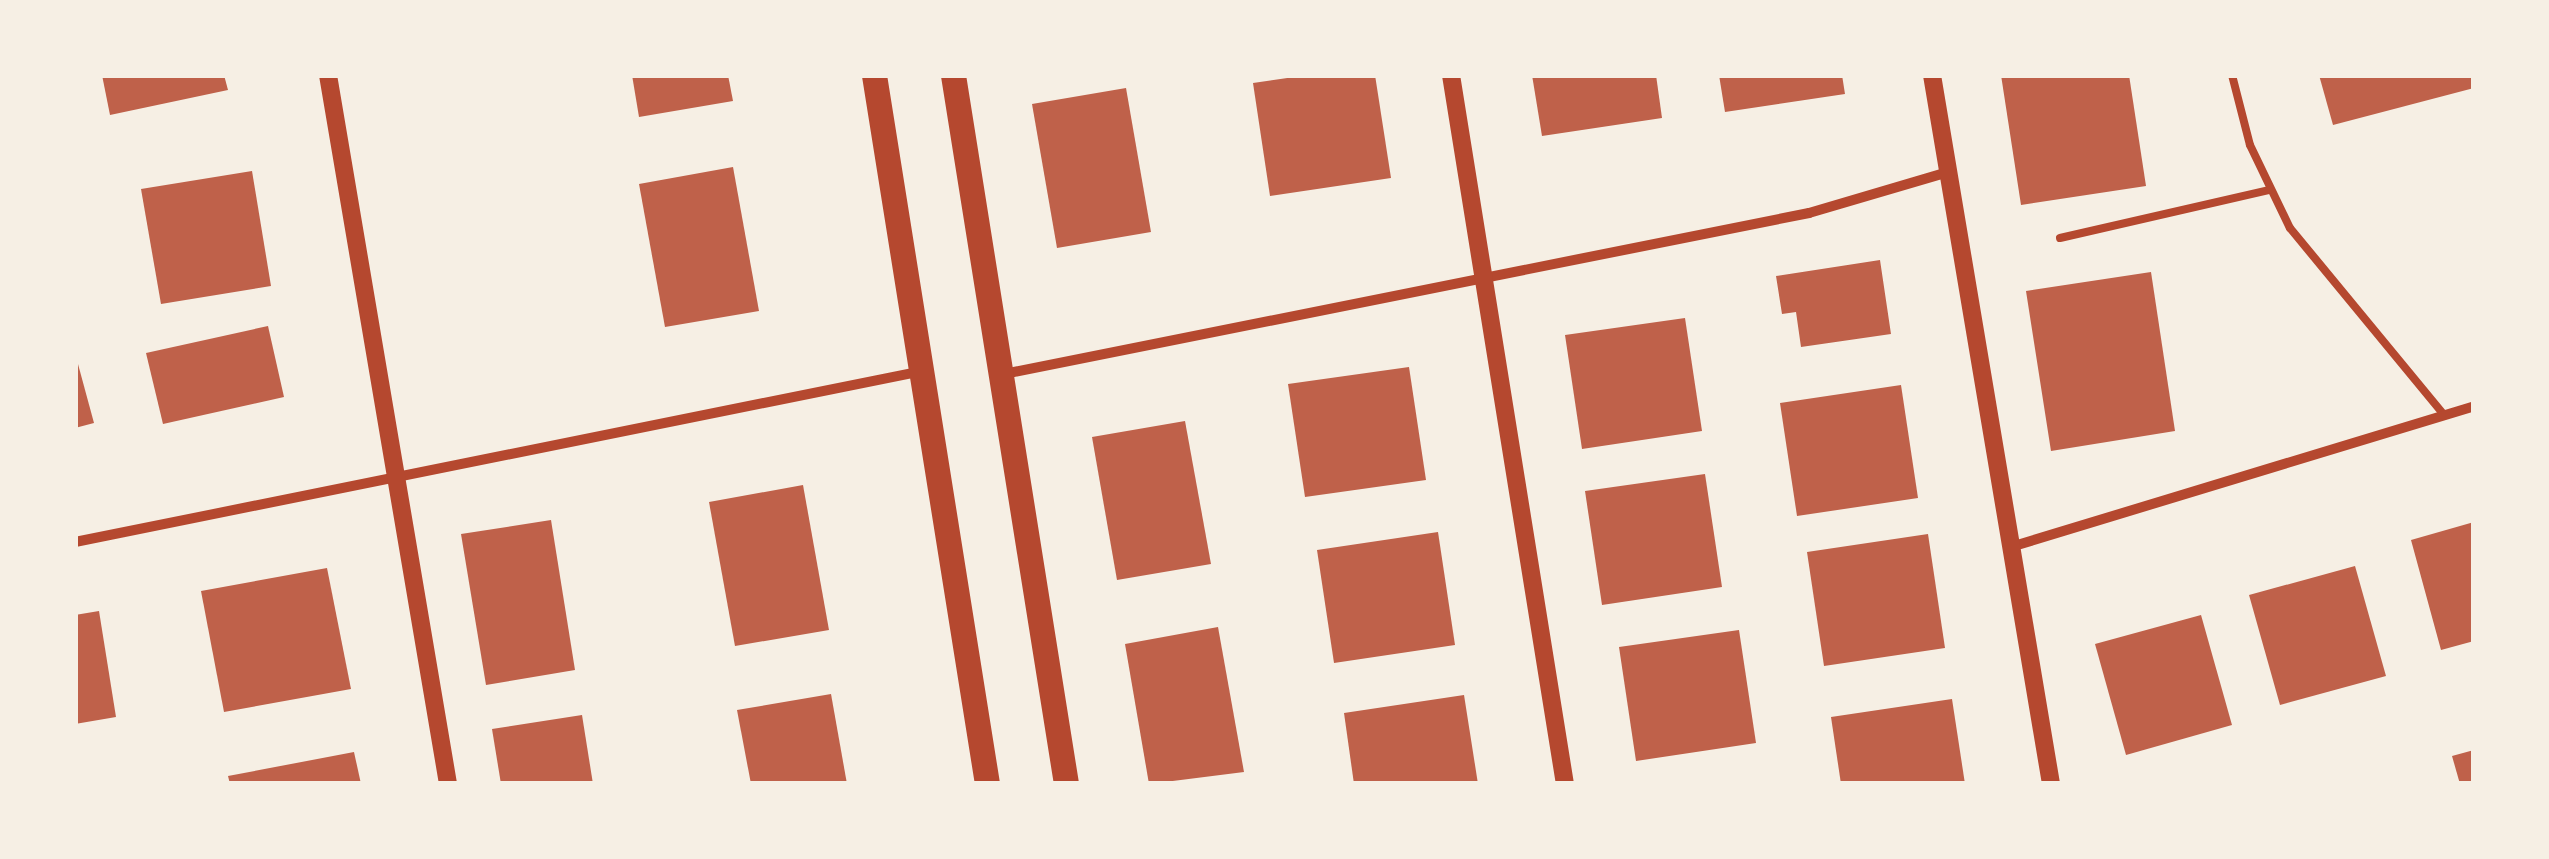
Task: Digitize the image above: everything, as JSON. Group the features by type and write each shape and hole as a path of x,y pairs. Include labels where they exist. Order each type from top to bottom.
{"main road":[{"path":"874,75 927,370 987,784"},
{"path":"953,75 1004,374 1066,784"}],"street":[{"path":"328,75 400,477 448,784"},
{"path":"1451,75 1565,784"},
{"path":"1932,75 1945,174 2014,546 2050,784"},
{"path":"1004,374 1486,281 1809,213 1945,174"},
{"path":"75,542 927,370"},
{"path":"2014,546 2474,406"}],"lane":[{"path":"2232,75 2269,190 2314,264 2444,415"},
{"path":"2060,238 2269,190"}],"building":[{"path":"102,75 224,75 228,90 110,115"},
{"path":"632,75 728,75 733,101 639,117"},
{"path":"1308,75 1375,75 1391,178 1270,196 1253,83"},
{"path":"1532,75 1656,75 1662,118 1542,136"},
{"path":"1719,75 1842,75 1845,94 1725,112"},
{"path":"2001,75 2129,75 2146,186 2021,205"},
{"path":"2319,75 2474,75 2474,88 2333,125"},
{"path":"1126,88 1151,232 1057,248 1032,104"},
{"path":"733,167 759,311 665,327 639,184"},
{"path":"252,171 271,286 161,304 141,189"},
{"path":"1880,260 1891,334 1801,347 1796,312 1782,314 1776,276"},
{"path":"2151,272 2175,431 2051,451 2026,291"},
{"path":"1685,318 1702,431 1582,449 1565,335"},
{"path":"268,326 284,397 163,424 146,353"},
{"path":"75,353 94,423 75,428"},
{"path":"1409,367 1426,480 1305,497 1288,384"},
{"path":"1901,385 1918,498 1797,516 1780,403"},
{"path":"1185,421 1211,564 1117,580 1092,437"},
{"path":"1705,474 1722,587 1602,605 1585,491"},
{"path":"803,485 829,630 735,646 709,502"},
{"path":"551,520 575,670 486,685 461,534"},
{"path":"2474,522 2474,641 2441,650 2411,540"},
{"path":"1438,532 1455,645 1334,663 1317,550"},
{"path":"1928,534 1945,648 1824,666 1807,552"},
{"path":"2355,566 2386,676 2280,705 2249,595"},
{"path":"327,568 351,689 224,712 201,591"},
{"path":"99,611 116,717 75,724 75,615"},
{"path":"2201,615 2232,725 2126,755 2095,644"},
{"path":"1218,627 1244,772 1149,784 1125,644"},
{"path":"1739,630 1756,743 1636,761 1619,647"},
{"path":"831,694 847,784 751,784 737,710"},
{"path":"1464,695 1478,784 1354,784 1344,713"},
{"path":"1952,699 1965,784 1841,784 1831,717"},
{"path":"582,715 593,784 501,784 492,729"},
{"path":"2474,750 2474,784 2460,784 2452,756"},
{"path":"354,752 361,784 230,784 228,776"}]}
